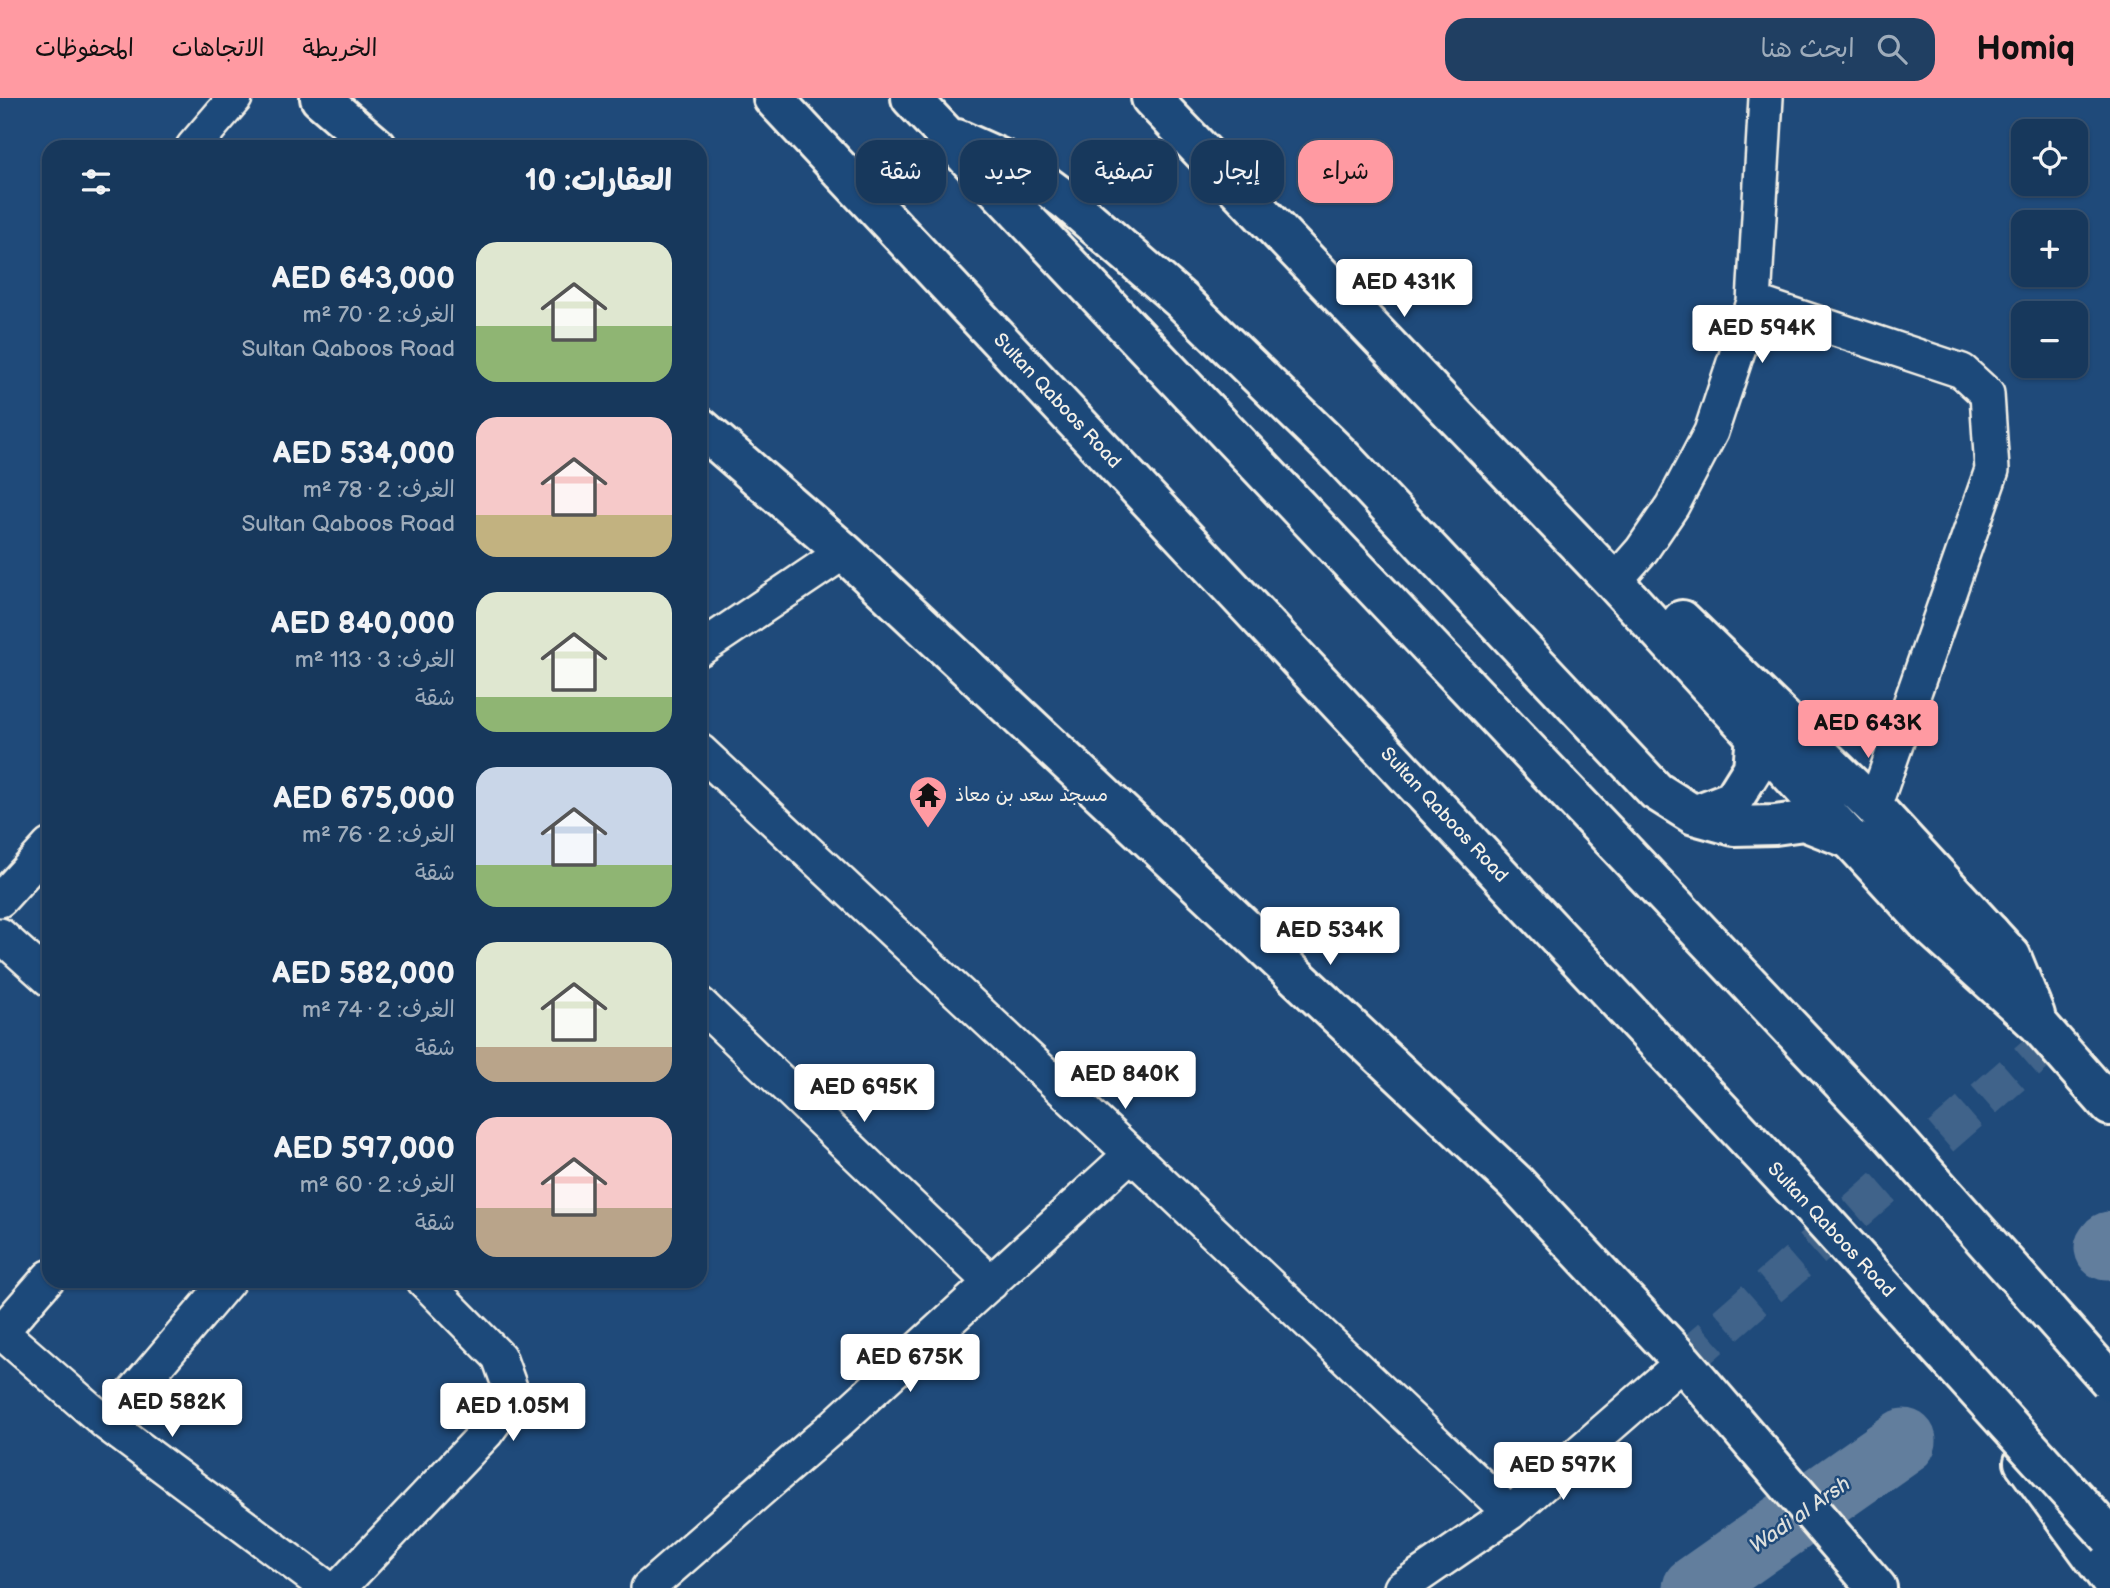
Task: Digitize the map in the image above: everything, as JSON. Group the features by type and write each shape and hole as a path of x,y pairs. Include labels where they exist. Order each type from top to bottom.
{"main road":[{"path":"320,98 369,140"},
{"name":"Sultan Qaboos Road","path":"773,98 1811,1208 2110,1537"},
{"path":"911,98 1889,1132 2110,1381"},
{"path":"1151,98 1614,582 1930,926 2038,1024 2110,1106"},
{"path":"939,130 1022,168 1068,202 1181,300 1343,458 1656,791 1694,815 1734,826 1804,821 1890,856 1948,908 1990,933"},
{"path":"707,433 844,552 1515,1182 1684,1362 1877,1588"},
{"path":"1614,582 1639,589 1669,607 1874,807 2011,956 2038,1024"},
{"path":"1694,815 1733,800 1753,768 1756,736"},
{"path":"1969,1383 2110,1580"}],"street":[{"path":"199,140 235,98"},
{"path":"1614,582 1642,550 1672,506 1711,432 1754,302 1766,98"},
{"path":"1754,302 1962,371 1987,394 1992,470 1874,807"},
{"path":"707,644 844,552"},
{"path":"707,758 1510,1513"},
{"path":"0,900 42,854"},
{"path":"0,935 42,973"},
{"path":"707,1011 990,1283"},
{"path":"648,1588 836,1424 1131,1154"},
{"path":"42,1285 1,1331 107,1424 327,1588"},
{"path":"107,1424 222,1288"},
{"path":"339,1588 486,1433 513,1396 499,1357 431,1288"},
{"path":"1401,1588 1510,1513 1684,1362"}],"waterway":[{"name":"Wadi al Arsh","path":"2107,1248 2110,1244"},
{"name":"Wadi al Arsh","path":"1695,1588 1904,1441"}],"tunnel":[{"path":"1683,1362 2052,1040"}],"place":[{"name":"مسجد سعد بن معاذ","path":"928,829"}]}
